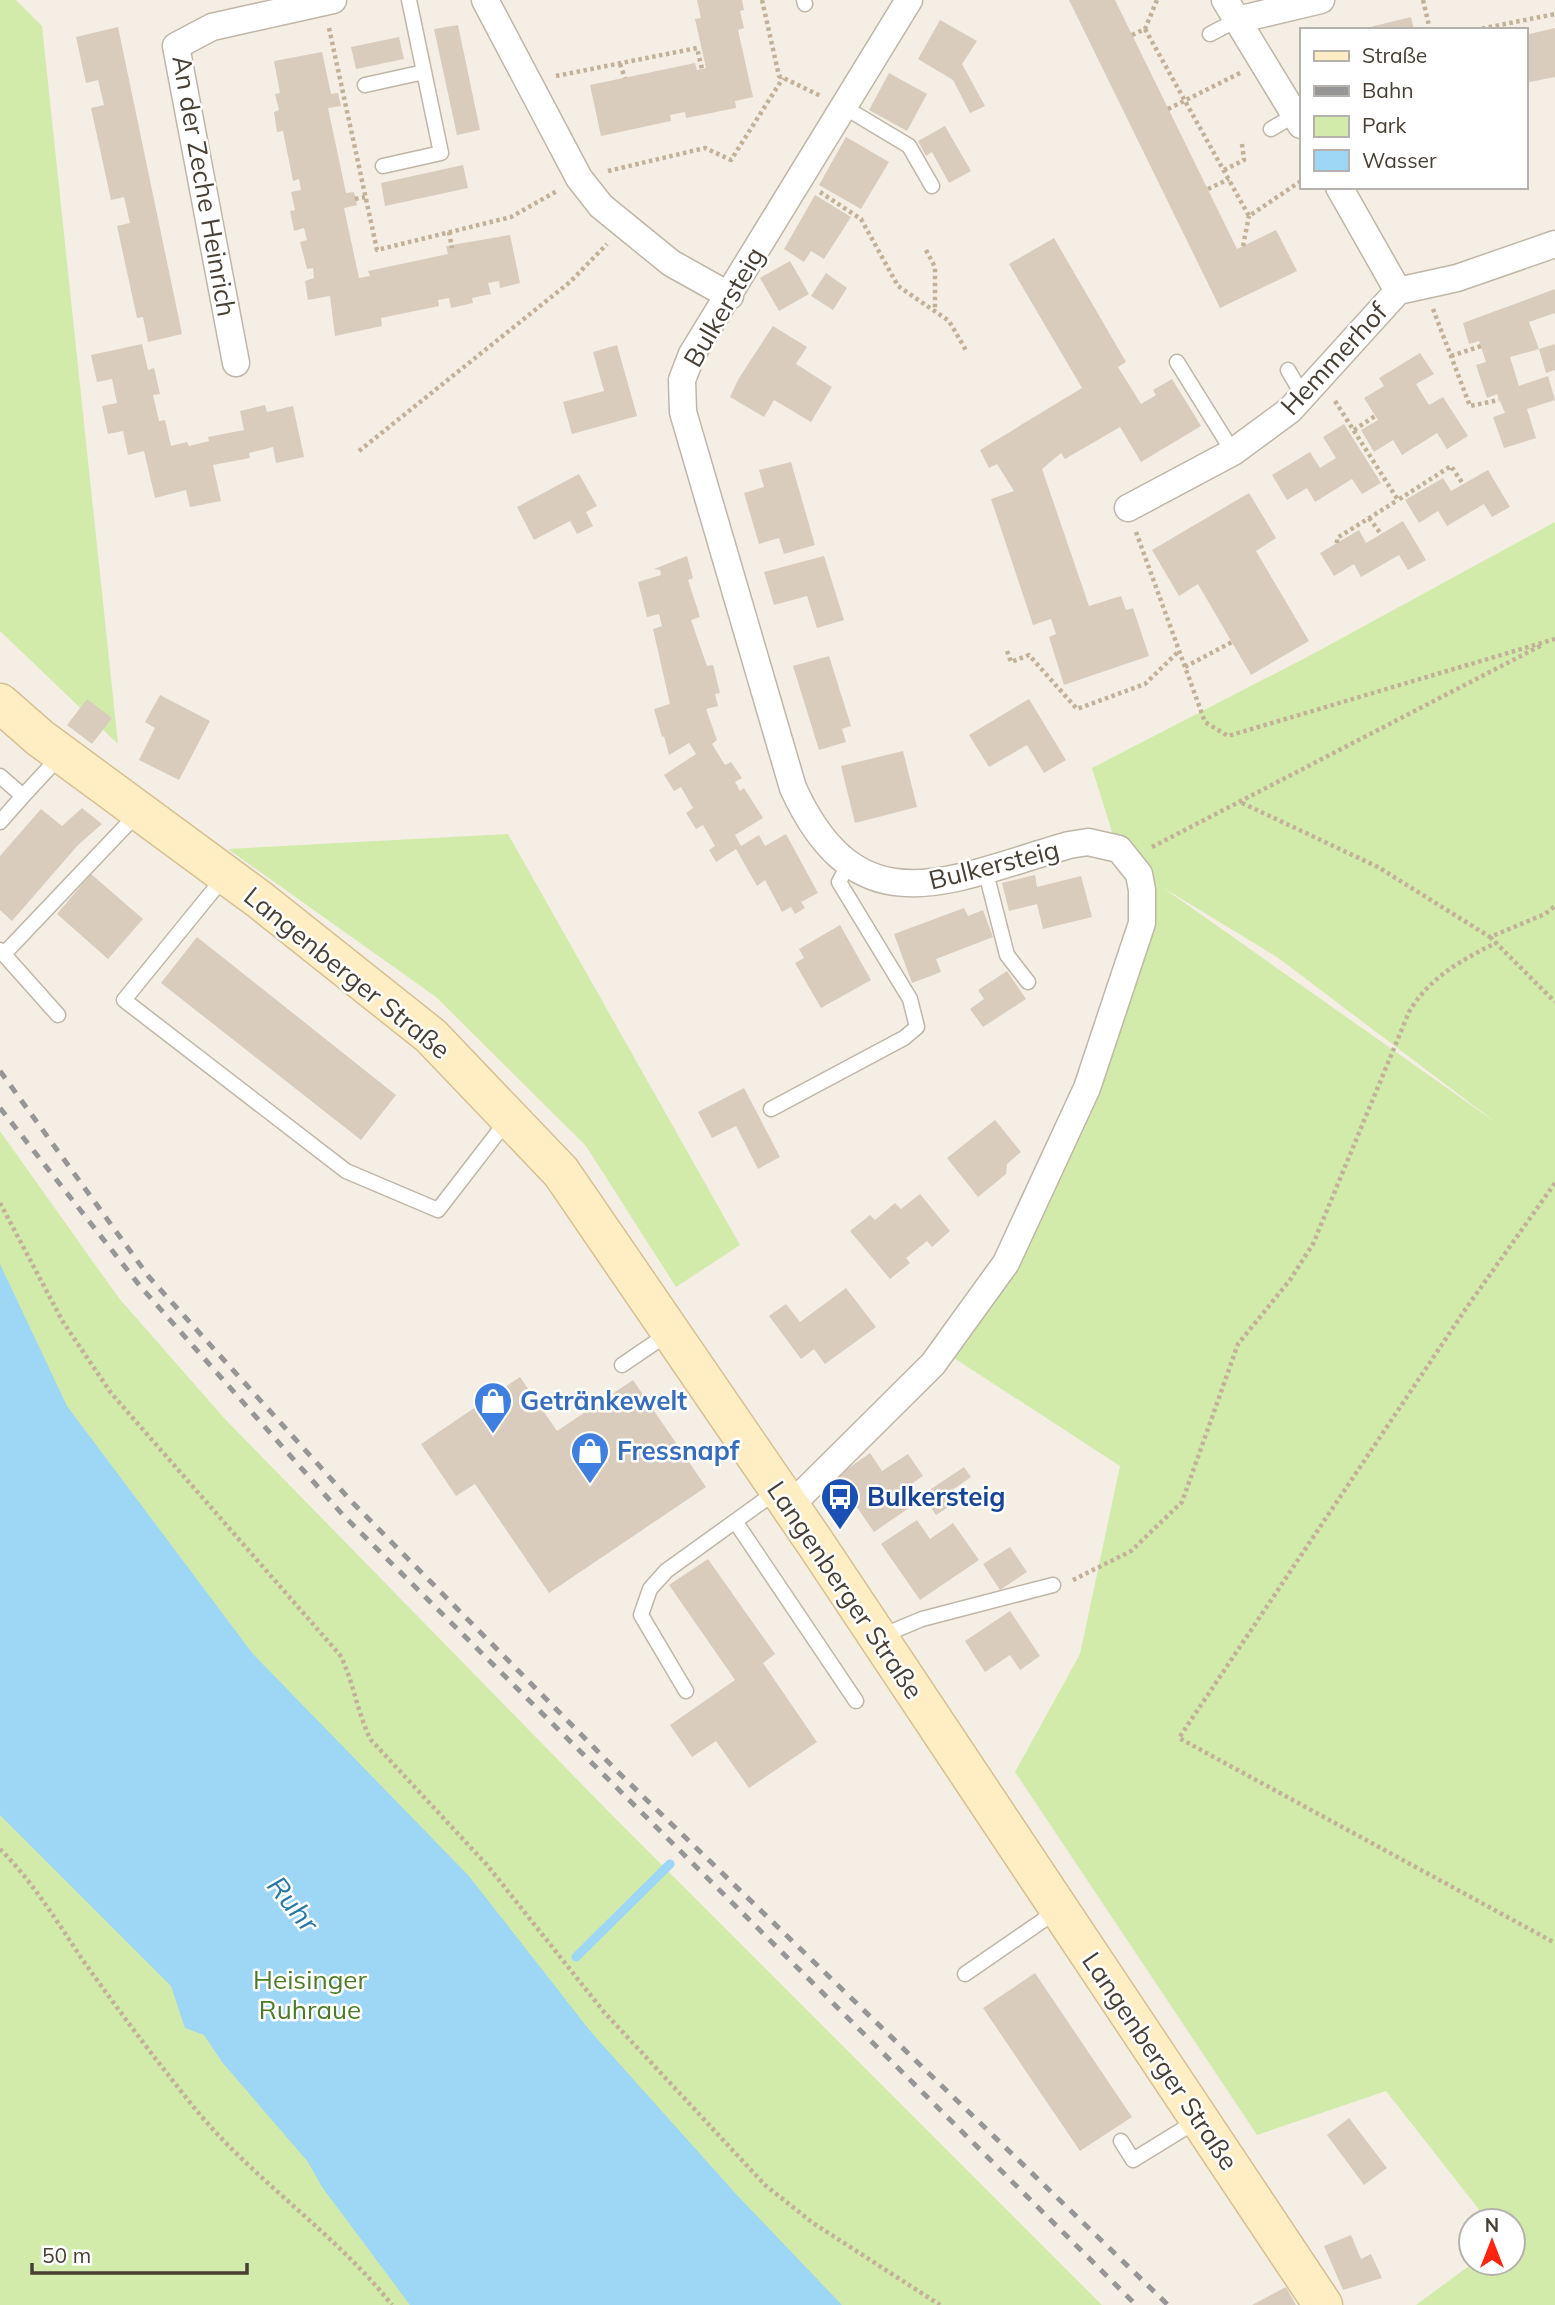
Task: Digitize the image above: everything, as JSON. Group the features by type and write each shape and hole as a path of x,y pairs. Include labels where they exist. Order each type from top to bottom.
{"main road":[{"name":"Langenberger Straße","path":"0,703 62,754 226,875 430,1036 561,1172 878,1637 1323,2305"}],"street":[{"name":"An der Zeche Heinrich","path":"236,363 176,46 212,27 333,0"},
{"path":"485,0 579,178 601,206 671,263 730,296"},
{"name":"Bulkersteig","path":"909,0 692,354 682,380 683,412 793,788 808,820 848,865 889,884 916,885 1088,842 1119,849 1130,859"},
{"path":"1298,120 1231,10 1321,0"},
{"path":"1340,189 1398,291"},
{"name":"Hemmerhof","path":"1128,508 1233,452 1290,410 1398,291 1507,264 1555,244"},
{"path":"784,1499 933,1364 1006,1263 1087,1088 1142,923 1139,874 1130,859"}],"lane":[{"path":"383,166 441,153 409,0"},
{"path":"1210,34 1231,10"},
{"path":"365,85 424,72"},
{"path":"844,107 909,146 932,187"},
{"path":"1271,130 1298,120"},
{"path":"1177,362 1233,452"},
{"path":"1288,370 1311,386"},
{"path":"0,822 62,754"},
{"path":"0,776 23,796"},
{"path":"58,1014 2,952 139,811"},
{"path":"771,1109 904,1038 917,1027 910,999 839,882 848,865"},
{"path":"985,869 1007,955 1028,982"},
{"path":"226,875 124,1000 346,1171 438,1210 509,1118"},
{"path":"622,1365 670,1333"},
{"path":"686,1691 641,1615 650,1589 666,1571 735,1521 784,1499"},
{"path":"735,1521 856,1701"},
{"path":"878,1637 922,1619 1054,1585"},
{"path":"965,1974 1059,1909"},
{"path":"1121,2141 1133,2160 1199,2119"}],"path":[{"path":"762,0 779,76 844,107"},
{"path":"1132,35 1145,29 1157,0"},
{"path":"1423,0 1430,28"},
{"path":"1490,28 1555,14"},
{"path":"1145,29 1249,216 1243,246"},
{"path":"527,81 697,48 702,69"},
{"path":"1168,109 1262,61"},
{"path":"620,64 625,78"},
{"path":"579,178 705,148 731,160 783,78"},
{"path":"1224,170 1244,160 1242,144"},
{"path":"800,179 861,219 898,286 949,321 967,352"},
{"path":"1208,189 1229,179"},
{"path":"1249,216 1300,182"},
{"path":"355,199 365,197"},
{"path":"359,451 570,282 626,226"},
{"path":"449,232 452,248"},
{"path":"926,250 935,267 936,312"},
{"path":"1424,285 1470,406 1499,400"},
{"path":"1451,356 1481,346"},
{"path":"1311,386 1354,430 1398,500"},
{"path":"1354,430 1375,416"},
{"path":"1337,543 1337,538 1451,466 1464,484"},
{"path":"1128,508 1205,722 1228,736 1554,640"},
{"path":"1368,518 1381,534"},
{"path":"1130,859 1554,640"},
{"path":"1185,667 1232,642"},
{"path":"1007,650 1011,662 1029,655 1077,709 1145,684 1179,650"},
{"path":"1242,803 1378,867 1490,937 1555,1002"},
{"path":"1490,937 1545,914 1555,906"},
{"path":"1054,1585 1082,1577 1131,1551 1182,1502 1238,1344 1290,1280 1312,1244 1409,1012 1420,992 1461,960 1496,943"},
{"path":"1555,1183 1459,1318 1179,1738 1555,1943"},
{"path":"0,1203 63,1322 111,1393 340,1655 349,1674 362,1723 371,1740 487,1865 604,2012 765,2185 813,2223 940,2305"},
{"path":"0,1849 36,1889 117,2007 203,2118 267,2184 356,2263 392,2305"}],"green space":[{"path":"0,0 16,0 42,26 118,744 0,631"},
{"path":"1555,522 1555,2305 1416,2305 1457,2275 1457,2277 1527,2277 1527,2207 1477,2207 1386,2091 1257,2135 1015,1772 1080,1654 1120,1466 954,1358 1013,1272 1149,920 1113,835 1092,768 1309,656","holes":["1162,887 1277,957 1498,1124"]},
{"path":"508,834 740,1245 676,1287 586,1146 436,997 228,849"},
{"name":"Heisinger Ruhraue","path":"0,1131 118,1297 224,1418 608,1811 1102,2305 0,2305"}],"water":[{"name":"Ruhr","path":"0,1264 67,1406 253,1654 468,1875 591,2032 736,2194 842,2305 410,2305 322,2187 308,2162 222,2062 204,2035 185,2028 171,1986 0,1815"}],"building":[{"path":"697,0 742,0 744,10 740,11 744,28 738,30 753,97 735,101 736,108 686,118 685,112 670,115 671,121 601,136 590,85 695,63 697,70 706,68 695,19 701,18"},
{"path":"1069,0 1115,0 1237,249 1276,230 1297,271 1220,308"},
{"path":"1411,17 1414,28 1366,28"},
{"path":"940,20 977,41 962,64 985,106 970,113 953,80 918,59"},
{"path":"458,25 480,130 457,135 434,29"},
{"path":"118,27 182,334 148,342 143,317 137,318 117,226 130,223 124,197 111,200 91,108 104,105 98,80 86,83 76,37"},
{"path":"1555,28 1555,77 1527,83 1527,35"},
{"path":"399,37 404,59 356,69 351,47"},
{"path":"322,52 331,94 338,93 341,106 328,108 346,193 354,192 357,205 344,208 359,278 370,276 368,271 448,254 446,246 510,235 520,283 500,288 499,281 488,283 491,294 472,298 473,303 451,308 449,298 438,300 439,306 381,318 382,326 335,336 330,296 308,300 305,281 314,278 313,268 307,269 300,242 307,240 304,228 294,231 290,211 295,210 291,192 301,190 299,179 293,181 283,131 277,132 274,112 279,110 275,94 280,93 274,61"},
{"path":"889,73 927,94 907,131 869,110"},
{"path":"945,126 971,171 949,183 932,152 926,156 918,141"},
{"path":"846,137 889,162 861,209 819,185"},
{"path":"463,165 468,188 385,206 381,183"},
{"path":"815,195 851,217 824,259 811,251 804,262 784,249"},
{"path":"1054,238 1126,362 1118,367 1141,404 1156,395 1153,390 1172,379 1201,426 1141,462 1120,427 1065,459 1061,453 1042,469 1089,606 1121,596 1126,610 1133,608 1149,656 1064,685 1049,637 1056,634 1051,619 1033,625 991,499 1014,491 997,464 989,468 980,450 1082,388 1009,264"},
{"path":"790,261 809,294 779,311 760,278"},
{"path":"826,273 847,288 833,310 811,296"},
{"path":"1555,289 1555,313 1529,322 1539,349 1510,357 1519,386 1548,376 1555,400 1527,409 1536,438 1504,448 1493,417 1505,413 1497,394 1487,398 1476,365 1486,362 1479,341 1469,344 1463,323"},
{"path":"773,326 807,347 796,364 832,387 811,422 774,400 764,417 730,397 739,378"},
{"path":"142,344 148,370 154,368 160,394 153,395 159,421 165,420 171,446 187,442 189,446 209,441 208,437 244,430 240,411 265,405 267,412 293,406 304,457 276,463 273,447 249,453 250,458 213,465 221,501 190,507 186,490 155,498 144,451 128,455 123,431 108,434 102,406 117,403 112,379 97,382 91,355"},
{"path":"1555,344 1555,370 1546,373 1539,349"},
{"path":"617,345 637,416 572,434 563,402 604,391 593,352"},
{"path":"1420,353 1434,374 1416,384 1429,405 1443,397 1468,436 1447,449 1437,433 1402,455 1393,440 1374,452 1361,430 1378,420 1364,398 1384,386 1379,378"},
{"path":"1344,424 1381,483 1362,494 1352,479 1315,502 1307,488 1287,500 1272,475 1310,452 1320,468 1336,458 1323,437"},
{"path":"791,462 815,545 784,554 779,538 759,544 744,493 764,487 759,470"},
{"path":"1488,470 1510,507 1492,517 1484,504 1447,526 1438,511 1419,523 1405,500 1443,478 1451,491"},
{"path":"579,474 597,506 586,512 593,526 577,534 570,521 534,540 517,507"},
{"path":"1249,493 1276,538 1256,551 1309,641 1251,675 1198,584 1179,596 1152,550"},
{"path":"1403,521 1426,560 1408,570 1399,555 1361,577 1354,564 1334,576 1320,553 1359,530 1366,543"},
{"path":"687,556 693,578 688,580 700,617 691,620 707,666 713,665 720,693 715,694 718,706 706,709 717,740 712,744 725,765 731,762 742,778 735,782 740,791 744,788 763,818 735,835 741,846 759,835 765,846 786,834 818,893 801,902 805,908 795,914 791,907 782,912 765,880 757,886 736,849 716,862 709,850 715,846 703,825 696,829 686,813 693,808 681,787 674,791 664,775 696,754 689,743 669,755 664,736 662,737 654,709 670,704 653,629 662,626 659,614 647,617 638,582 661,575 660,570 654,569"},
{"path":"824,556 844,620 817,628 807,596 774,605 764,572"},
{"path":"829,656 851,726 842,729 846,742 819,750 793,666"},
{"path":"160,695 210,721 179,780 139,760 155,728 145,722"},
{"path":"87,699 112,718 92,744 67,725"},
{"path":"1029,699 1066,760 1044,773 1027,745 989,767 969,735"},
{"path":"903,751 917,807 855,823 841,766"},
{"path":"82,808 102,824 78,845 12,921 0,910 0,856 41,809 62,826"},
{"path":"91,874 143,919 108,959 57,914"},
{"path":"1035,875 1037,887 1081,876 1092,917 1043,929 1037,904 1009,911 1002,883"},
{"path":"964,908 968,916 983,910 993,937 936,959 941,972 912,983 894,934"},
{"path":"840,925 871,980 821,1008 795,963 804,958 799,949"},
{"path":"197,937 396,1095 361,1140 161,983"},
{"path":"1007,971 1026,999 983,1027 970,1009 984,999 978,990"},
{"path":"744,1088 780,1157 758,1169 736,1126 712,1138 698,1112"},
{"path":"995,1120 1021,1152 1007,1164 1006,1174 978,1197 947,1158"},
{"path":"920,1194 950,1231 932,1247 927,1241 906,1258 910,1263 890,1279 850,1231 870,1215 875,1220 895,1203 901,1209"},
{"path":"846,1288 876,1327 825,1364 814,1349 801,1359 769,1316 786,1304 800,1322"},
{"name":"Fressnapf","path":"520,1377 557,1431 633,1380 706,1487 549,1593 475,1484 456,1496 421,1444"},
{"path":"870,1453 882,1471 908,1454 923,1476 898,1493 909,1508 874,1532 836,1477"},
{"path":"964,1467 971,1477 951,1491 958,1501 936,1515 922,1495"},
{"path":"917,1520 930,1539 953,1523 979,1560 920,1600 881,1544"},
{"path":"1010,1547 1027,1572 1000,1590 983,1564"},
{"path":"708,1559 775,1654 763,1663 817,1742 749,1788 716,1741 692,1757 670,1725 735,1680 669,1585"},
{"path":"1010,1611 1040,1656 1020,1670 1010,1655 985,1672 965,1641"},
{"path":"1035,1973 1132,2117 1080,2151 983,2008"},
{"path":"1349,2118 1387,2168 1364,2185 1327,2135"},
{"path":"1351,2235 1361,2259 1371,2254 1382,2278 1343,2290 1324,2246"},
{"path":"1286,2287 1296,2305 1252,2305"}],"waterway":[{"path":"576,1957 670,1864"}],"railway":[{"path":"0,1071 149,1277 352,1502 623,1777 1168,2305"},
{"path":"0,1108 140,1286 342,1514 1136,2305"}],"place":[{"name":"Getränkewelt","path":"493,1435"},
{"name":"Fressnapf","path":"590,1485"},
{"name":"Bulkersteig","path":"840,1531"}]}
